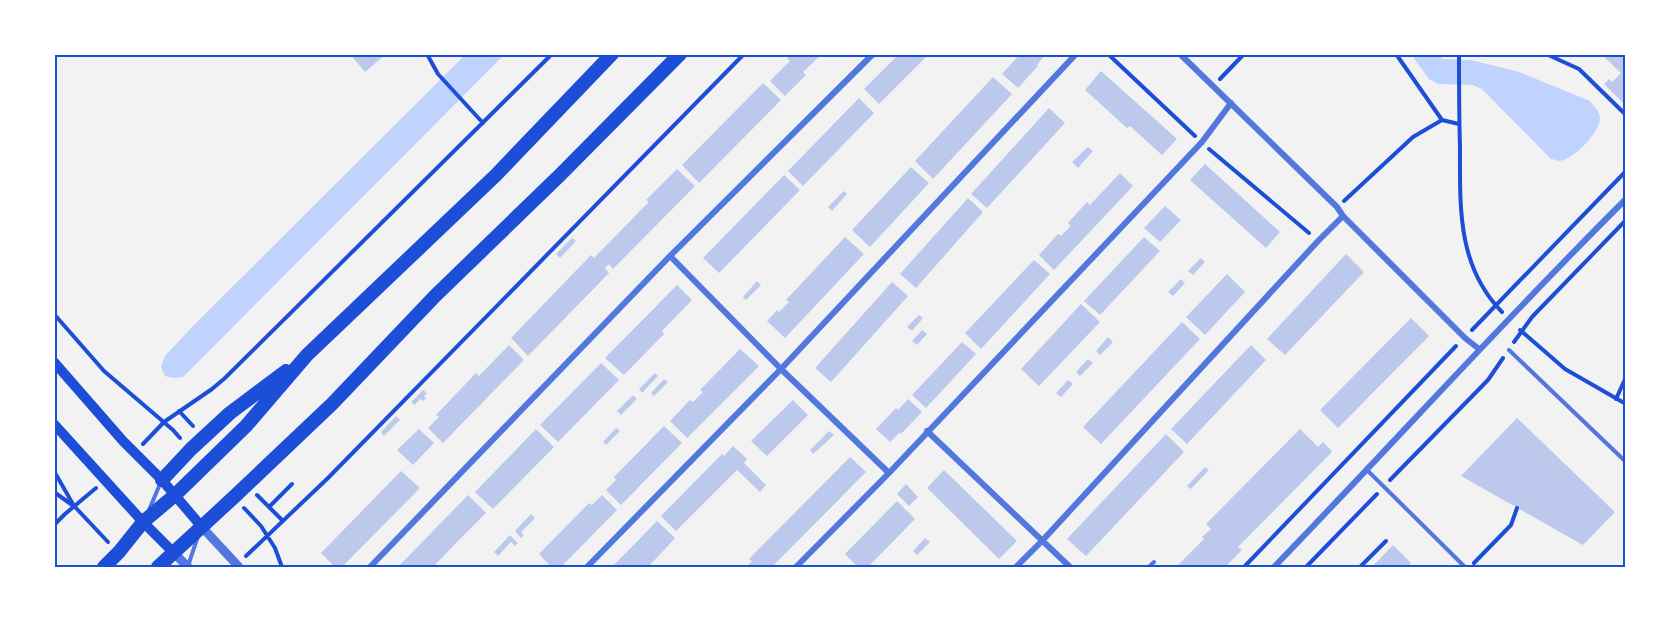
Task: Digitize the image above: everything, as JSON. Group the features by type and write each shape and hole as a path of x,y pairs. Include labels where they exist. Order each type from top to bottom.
{"highway":[{"path":"104,567 143,522 246,426 307,355 503,168 612,54"},
{"path":"158,567 332,404 435,296 680,54"},
{"path":"162,480 230,413 307,355"}],"main road":[{"path":"54,362 201,526"},
{"path":"54,424 104,481 173,552"}],"street":[{"path":"370,567 670,256 873,54"},
{"path":"587,567 781,369 1076,54"},
{"path":"1180,54 1337,207 1343,216 1465,338 1479,349"},
{"path":"796,567 889,473 1202,142 1231,103"},
{"path":"1274,567 1479,349 1626,199"},
{"path":"1016,567 1343,216"},
{"path":"670,256 781,369 889,473"},
{"path":"927,431 1070,567"},
{"path":"201,526 238,566"},
{"path":"173,552 188,567"}],"lane":[{"path":"1509,350 1626,462"},
{"path":"1367,470 1465,567"},
{"path":"143,522 162,480"},
{"path":"188,567 201,526"},
{"path":"1149,567 1154,562"}],"path":[{"path":"134,453 164,422 225,378 552,54"},
{"path":"238,566 744,54"},
{"path":"1212,86 1244,54"},
{"path":"1396,54 1442,120 1460,124"},
{"path":"1459,54 1460,214 1466,244 1478,280 1496,305"},
{"path":"1546,54 1579,69 1626,115"},
{"path":"428,55 438,74 483,123"},
{"path":"1337,207 1413,137 1442,120"},
{"path":"1244,567 1626,171"},
{"path":"1306,567 1488,380 1532,317 1626,220"},
{"path":"54,314 104,371 164,422"},
{"path":"1522,332 1565,369 1626,405"},
{"path":"1616,399 1626,377"},
{"path":"54,471 75,507"},
{"path":"54,525 104,481"},
{"path":"269,507 292,484"},
{"path":"54,492 75,507 119,552"},
{"path":"1470,567 1511,525 1517,508"},
{"path":"267,535 282,567"},
{"path":"1360,567 1386,541"}],"water":[{"path":"466,54 505,54 183,377 165,376 161,367 165,356 191,328"},
{"path":"1411,54 1438,54 1443,59 1471,60 1519,72 1590,101 1599,113 1599,123 1586,144 1579,150 1560,161 1551,159 1482,89 1473,85 1438,84 1429,79"}],"building":[{"path":"350,54 386,54 365,72"},
{"path":"791,54 822,54 803,72 806,75 785,96 770,81 790,61 787,58"},
{"path":"899,54 929,54 879,104 864,89"},
{"path":"1020,54 1046,54 1018,88 1002,74"},
{"path":"1601,54 1626,54 1626,106 1604,84 1609,79 1612,82 1621,73"},
{"path":"1101,71 1177,139 1162,155 1130,126 1127,128 1085,90"},
{"path":"993,77 1012,94 933,179 915,161"},
{"path":"763,83 781,100 699,183 682,165"},
{"path":"859,98 874,113 803,186 788,171"},
{"path":"1049,108 1065,123 987,208 971,194"},
{"path":"1088,147 1093,151 1078,168 1072,162"},
{"path":"1205,164 1280,232 1266,248 1190,180"},
{"path":"911,167 929,183 870,247 852,230"},
{"path":"677,169 695,186 613,269 609,264 605,268 609,273 528,356 511,338 591,255 594,258 649,202 646,200"},
{"path":"1120,173 1133,186 1054,270 1039,255 1058,234 1061,236 1071,226 1068,223 1087,202 1090,205"},
{"path":"784,175 800,190 719,273 703,258"},
{"path":"844,191 847,194 832,211 828,207"},
{"path":"968,198 983,212 916,288 900,274"},
{"path":"1165,206 1181,220 1160,242 1144,228"},
{"path":"845,237 864,254 785,338 767,321 789,302 786,300"},
{"path":"1144,237 1160,251 1100,315 1084,301"},
{"path":"572,238 576,241 560,258 556,254"},
{"path":"1346,254 1364,272 1285,355 1267,339"},
{"path":"1201,258 1205,262 1193,275 1188,271"},
{"path":"1034,260 1050,274 981,349 965,333"},
{"path":"1227,274 1245,292 1205,335 1186,317"},
{"path":"1181,279 1185,283 1173,296 1168,292"},
{"path":"757,281 761,285 746,300 743,297"},
{"path":"892,282 908,296 831,382 815,368"},
{"path":"677,285 692,300 662,331 664,334 624,375 605,358"},
{"path":"1081,304 1100,322 1039,386 1021,369"},
{"path":"919,315 923,318 912,331 907,327"},
{"path":"1411,318 1429,336 1338,428 1320,410"},
{"path":"1182,322 1200,339 1101,444 1083,427"},
{"path":"922,330 927,334 917,345 912,341"},
{"path":"1108,337 1113,342 1100,355 1096,351"},
{"path":"962,342 976,354 926,408 912,395"},
{"path":"509,345 524,360 443,443 428,428 439,417 436,415 476,373 479,376"},
{"path":"1251,345 1266,360 1187,444 1171,429"},
{"path":"740,349 759,366 687,438 670,421 690,400 693,402 703,392 700,390"},
{"path":"1088,359 1093,363 1080,376 1076,372"},
{"path":"601,363 619,380 558,442 540,425"},
{"path":"655,373 658,376 642,393 639,389"},
{"path":"664,379 668,382 654,396 651,393"},
{"path":"1068,380 1073,384 1061,397 1056,393"},
{"path":"423,390 427,393 424,396 426,398 423,401 420,399 415,405 411,402"},
{"path":"633,395 637,399 621,415 617,411"},
{"path":"908,399 922,412 890,442 876,429"},
{"path":"793,400 808,415 767,456 751,441"},
{"path":"396,416 400,420 384,436 381,432"},
{"path":"1517,418 1615,512 1583,545 1461,476"},
{"path":"664,426 682,443 621,505 606,490 616,480 614,477"},
{"path":"616,428 620,431 606,445 603,442"},
{"path":"419,429 434,443 413,465 397,450"},
{"path":"536,429 554,447 493,509 475,492"},
{"path":"1300,429 1318,447 1323,442 1332,451 1330,454 1238,547 1242,550 1226,566 1176,567 1211,529 1206,524"},
{"path":"829,431 834,435 813,454 810,450"},
{"path":"1166,434 1184,452 1086,556 1067,539"},
{"path":"733,446 747,459 744,463 766,485 760,492 737,470 676,531 661,516 722,454 724,456"},
{"path":"850,457 866,472 772,567 746,567 752,561 749,559"},
{"path":"1205,467 1209,470 1191,489 1187,486"},
{"path":"944,470 1017,541 999,559 927,488"},
{"path":"401,471 420,488 342,567 335,567 321,553"},
{"path":"906,484 918,497 909,506 897,494"},
{"path":"468,495 486,513 433,567 398,567"},
{"path":"602,495 617,510 561,567 551,567 539,554 589,503 592,505"},
{"path":"897,501 915,519 868,567 858,567 845,554"},
{"path":"531,514 535,518 521,532 524,535 521,538 515,531"},
{"path":"657,521 675,538 648,567 612,567"},
{"path":"510,535 518,543 515,546 511,542 498,556 494,552"},
{"path":"925,538 930,542 917,555 913,551"},
{"path":"1393,545 1411,563 1408,567 1372,567"}]}
